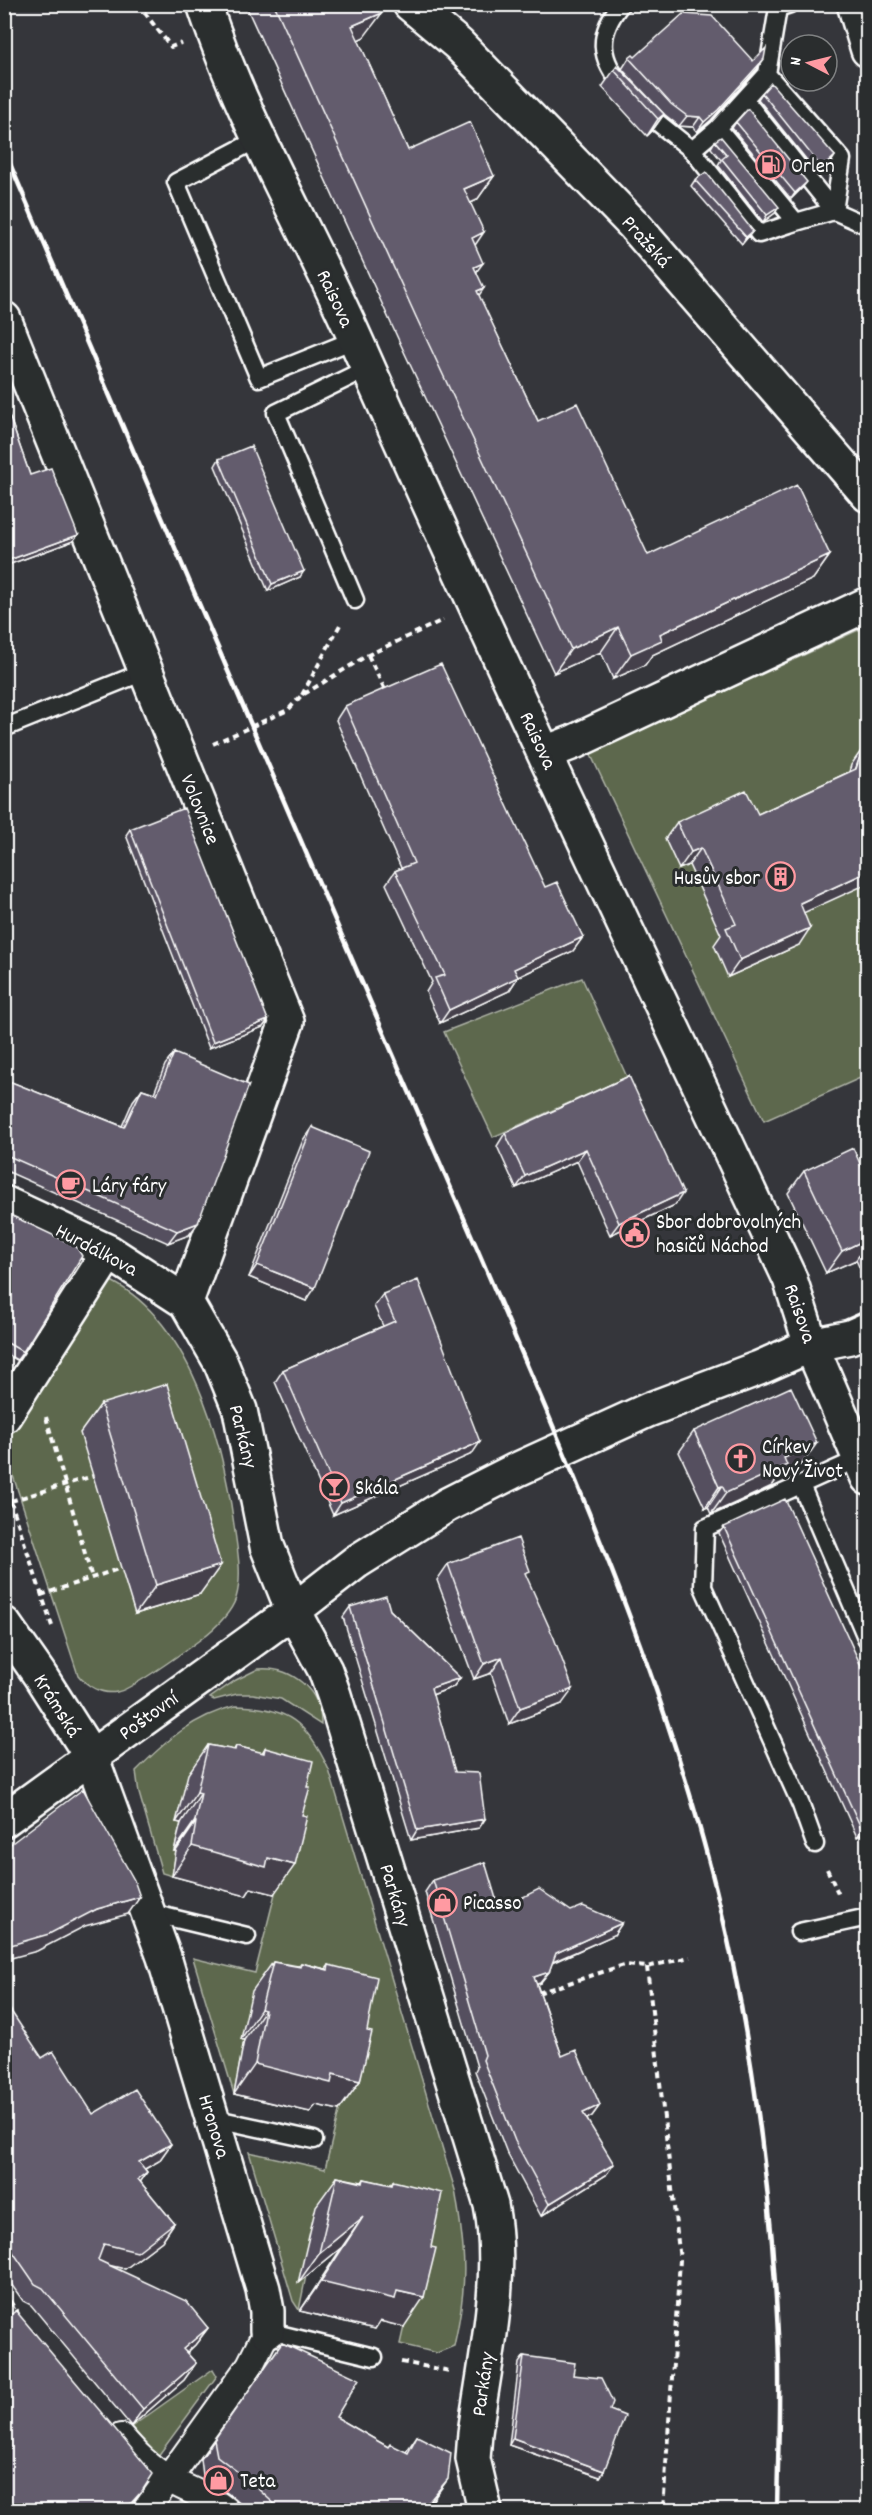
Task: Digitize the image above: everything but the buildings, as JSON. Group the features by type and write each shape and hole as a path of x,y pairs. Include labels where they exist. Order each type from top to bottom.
{"street":[{"name":"Pražská","path":"410,4 458,44 633,224 867,495"},
{"path":"855,4 867,50"},
{"name":"Raisova","path":"203,13 790,1279 812,1345 863,1468"},
{"name":"Volovnice","path":"4,319 287,1022 186,1302"},
{"path":"545,753 585,737 867,604"},
{"name":"Hurdálkova","path":"4,1203 109,1252 186,1302"},
{"path":"4,1416 109,1252"},
{"name":"Parkány","path":"186,1302 220,1361 240,1410 253,1467 261,1525 275,1569 293,1611 325,1670 334,1695 491,2205 497,2234 496,2274 473,2459 485,2511"},
{"name":"Poštovní","path":"4,1820 293,1611 356,1562 447,1505 508,1474 648,1410 759,1368 812,1345 850,1337 867,1329"},
{"name":"Krámská","path":"4,1624 91,1756"},
{"name":"Hronova","path":"91,1756 164,1957 262,2289 267,2311 267,2331"},
{"path":"146,2511 250,2365 267,2331"},
{"path":"103,2415 141,2461 168,2479 211,2499 225,2511"}],"lane":[{"path":"621,4 610,18 602,43 614,76 657,122 692,150 759,234 834,211"},
{"path":"692,150 718,128 767,74 777,6"},
{"path":"767,74 842,159 834,211"},
{"path":"745,100 834,211 867,226"},
{"path":"718,128 796,222"},
{"path":"260,138 176,182 259,378 362,354"},
{"path":"355,600 276,413 362,354"},
{"path":"4,728 146,671"},
{"path":"815,1844 801,1805 703,1587 705,1528 801,1485 863,1468"},
{"path":"801,1485 867,1642"},
{"path":"147,1912 247,1936"},
{"path":"799,1932 860,1919"},
{"path":"212,2118 314,2140"},
{"path":"267,2331 374,2357"}],"path":[{"path":"138,4 171,47 203,13"},
{"path":"301,696 327,644 355,600"},
{"path":"207,747 288,710 301,696 368,655 476,604"},
{"path":"368,655 387,696"},
{"path":"32,1370 92,1578"},
{"path":"11,1501 93,1476"},
{"path":"4,1480 52,1628"},
{"path":"41,1595 121,1568"},
{"path":"815,1844 860,1919"},
{"path":"533,1995 624,1965 647,1967 690,1957"},
{"path":"647,1967 680,2260 663,2511"},
{"path":"4,2292 20,2315"},
{"path":"4,2313 14,2307"},
{"path":"374,2357 455,2372"}],"green space":[{"path":"867,626 867,1075 764,1121 590,753"},
{"path":"582,978 627,1077 493,1137 444,1032"},
{"path":"105,1278 134,1296 159,1321 180,1351 197,1385 211,1420 229,1492 239,1571 236,1598 216,1626 147,1677 125,1689 111,1693 95,1689 78,1675 5,1451 4,1432"},
{"path":"258,1669 282,1672 302,1683 316,1701 321,1725 281,1699 253,1694 237,1694 214,1700 210,1698 236,1680"},
{"path":"235,1706 269,1710 294,1720 312,1740 329,1770 455,2190 463,2250 462,2304 454,2346 437,2353 400,2344 415,2278 421,2223 310,2256 299,2310 293,2301 249,2152 325,2169 351,2062 241,2039 244,2040 234,2094 193,1958 255,1973 287,1846 181,1823 174,1850 176,1851 172,1876 162,1873 139,1793 136,1771 158,1750 193,1723 220,1710"},
{"path":"213,2369 217,2376 158,2456 154,2456 127,2430"}],"railway":[{"path":"4,150 558,1437 617,1583 670,1731 694,1806 732,1959 756,2099 772,2240 778,2334 777,2510"}],"place":[{"name":"Orlen","path":"770,165"},
{"name":"Husův sbor","path":"781,877"},
{"name":"Láry fáry","path":"71,1185"},
{"name":"Sbor dobrovolných hasičů Náchod","path":"635,1233"},
{"name":"Církev Nový Život","path":"741,1458"},
{"name":"Skála","path":"334,1487"},
{"name":"Picasso","path":"442,1902"},
{"name":"Teta","path":"219,2480"}]}
